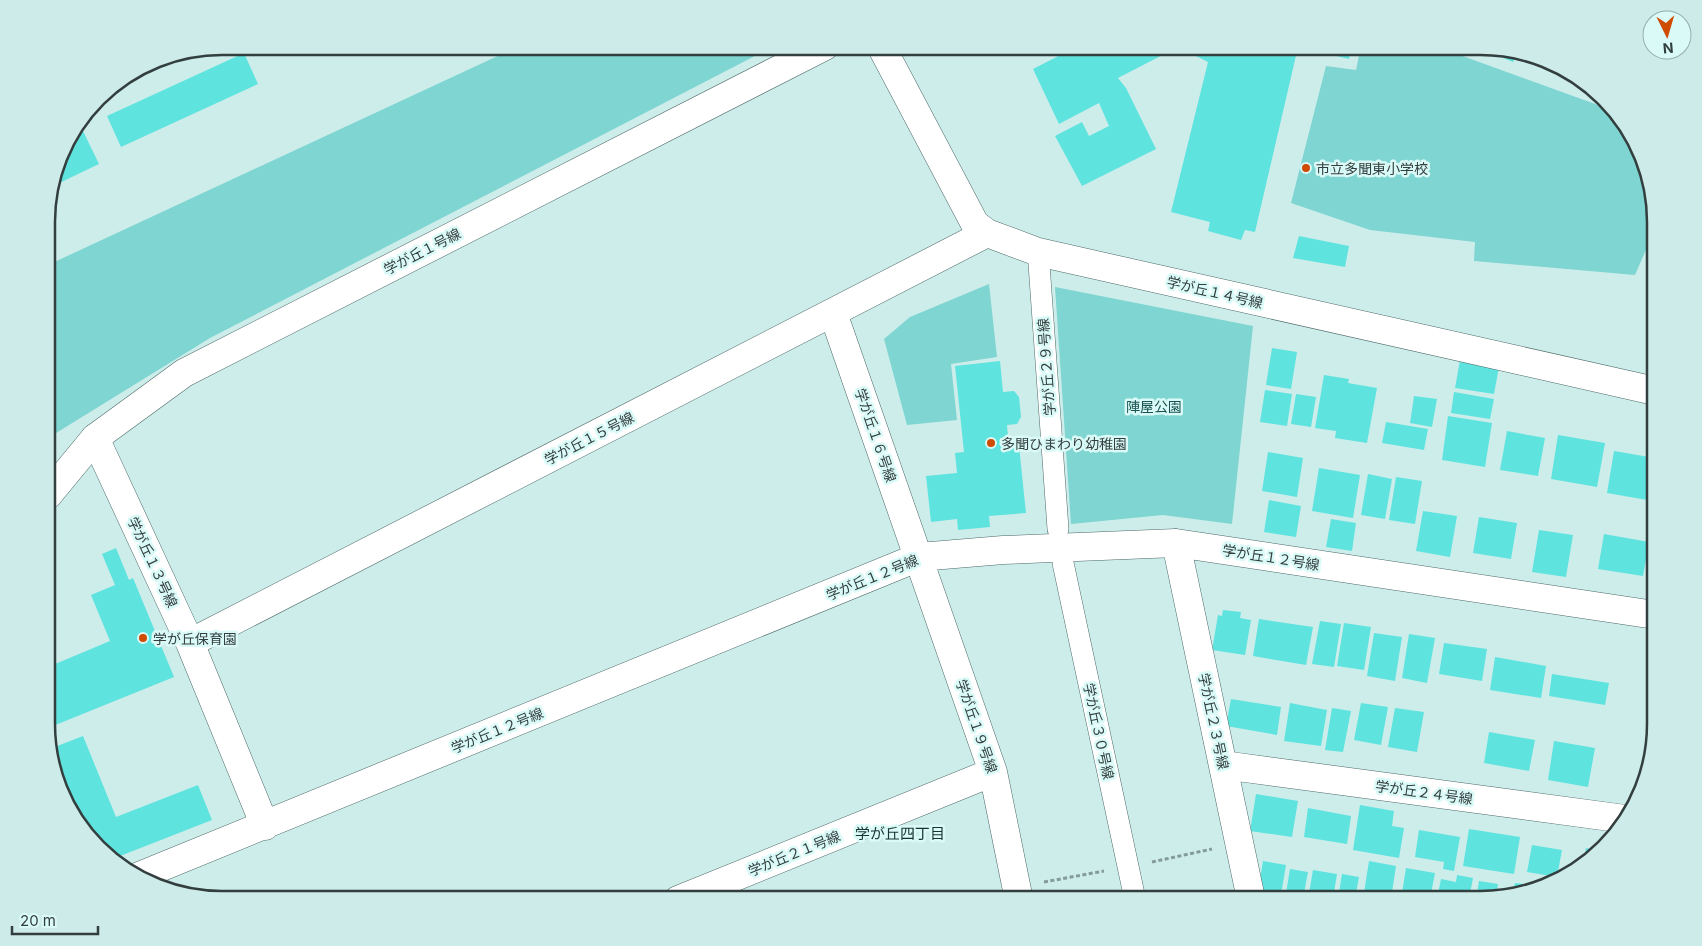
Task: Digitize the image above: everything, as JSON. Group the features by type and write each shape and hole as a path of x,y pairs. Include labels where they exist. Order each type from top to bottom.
{"street":[{"name":"学が丘１号線","path":"55,487 95,438 184,373 807,55"},
{"name":"学が丘１４号線","path":"886,55 975,224 987,233 1038,252 1647,389"},
{"name":"学が丘１５号線","path":"190,643 987,233"},
{"name":"学が丘２９号線","path":"1038,264 1058,529"},
{"name":"学が丘１６号線","path":"832,313 918,557"},
{"name":"学が丘１３号線","path":"95,438 190,643 265,826"},
{"name":"学が丘１２号線","path":"150,875 918,557 1002,550 1176,543 1647,614"},
{"name":"学が丘２３号線","path":"1176,543 1249,891"},
{"name":"学が丘１９号線","path":"918,557 993,772 1017,891"},
{"name":"学が丘３０号線","path":"1063,563 1132,891"},
{"name":"学が丘２４号線","path":"1223,765 1618,818"},
{"name":"学が丘２１号線","path":"700,891 993,772"}],"green space":[{"path":"500,55 757,55 210,338 55,434 55,262"},
{"path":"1359,55 1460,55 1600,106 1625,139 1634,158 1646,200 1647,247 1635,275 1474,261 1475,242 1370,230 1291,203 1326,66 1356,70"},
{"path":"989,284 997,357 951,364 957,420 907,425 884,339 910,317"},
{"name":"陣屋公園","path":"1055,287 1253,326 1232,524 1163,515 1071,524"}],"building":[{"path":"240,55 245,55 258,84 121,147 107,116"},
{"path":"1060,55 1163,55 1118,78 1126,88 1156,149 1082,186 1055,136 1082,122 1089,136 1109,126 1099,103 1059,124 1033,69"},
{"path":"1194,55 1296,55 1255,232 1245,230 1241,240 1208,231 1210,222 1171,212 1208,62"},
{"path":"1332,55 1350,55 1349,59"},
{"path":"1498,56 1515,59 1513,62"},
{"path":"82,131 99,164 60,183 72,148"},
{"path":"1299,236 1349,246 1345,267 1293,258"},
{"path":"1272,348 1297,352 1291,389 1266,385"},
{"path":"1460,360 1499,367 1494,394 1455,388"},
{"path":"1000,361 1003,392 1014,391 1019,397 1021,417 1017,424 1007,425 1009,447 1019,446 1026,513 989,516 990,527 958,530 957,519 931,522 926,476 957,473 955,453 964,452 955,366"},
{"path":"1324,375 1349,379 1348,383 1377,388 1367,443 1335,438 1336,431 1315,428"},
{"path":"1265,390 1292,394 1287,426 1260,422"},
{"path":"1454,392 1494,399 1490,419 1451,413"},
{"path":"1296,394 1316,397 1311,427 1291,424"},
{"path":"1414,396 1437,399 1432,427 1410,423"},
{"path":"1448,416 1492,423 1485,467 1442,460"},
{"path":"1386,422 1428,429 1424,450 1382,443"},
{"path":"1507,431 1545,438 1538,476 1500,470"},
{"path":"1558,435 1605,443 1597,487 1551,479"},
{"path":"1614,451 1647,457 1647,500 1607,493"},
{"path":"1268,452 1303,458 1297,497 1262,491"},
{"path":"1319,468 1360,475 1353,518 1312,511"},
{"path":"1368,474 1392,479 1385,519 1361,515"},
{"path":"1396,477 1422,481 1415,524 1389,520"},
{"path":"1269,500 1301,506 1296,537 1264,532"},
{"path":"1423,511 1457,516 1450,557 1416,551"},
{"path":"1479,517 1517,523 1511,559 1473,553"},
{"path":"1331,519 1356,523 1352,551 1326,547"},
{"path":"1539,530 1573,535 1566,577 1532,572"},
{"path":"1604,534 1647,542 1643,576 1598,569"},
{"path":"116,548 129,580 133,578 174,677 55,725 55,664 110,641 91,595 115,585 102,554"},
{"path":"1223,610 1241,612 1240,618 1251,620 1245,655 1212,650 1218,615 1222,616"},
{"path":"1259,619 1313,627 1306,665 1253,656"},
{"path":"1320,621 1341,624 1334,667 1312,664"},
{"path":"1344,623 1371,627 1364,670 1337,666"},
{"path":"1374,633 1402,637 1395,681 1367,676"},
{"path":"1409,634 1435,638 1427,683 1402,678"},
{"path":"1444,643 1487,649 1482,681 1439,674"},
{"path":"1495,657 1546,666 1541,698 1490,690"},
{"path":"1552,674 1609,683 1605,705 1549,696"},
{"path":"1231,699 1281,707 1277,735 1226,726"},
{"path":"1290,703 1327,710 1321,746 1284,741"},
{"path":"1361,703 1388,707 1381,745 1354,740"},
{"path":"1332,708 1351,711 1343,752 1325,750"},
{"path":"1395,708 1424,712 1417,752 1388,747"},
{"path":"1489,732 1535,740 1529,771 1484,763"},
{"path":"83,736 116,817 198,785 212,820 120,856 96,834 77,807 68,788 56,746"},
{"path":"1554,741 1595,748 1588,787 1548,780"},
{"path":"1256,794 1298,801 1292,837 1250,831"},
{"path":"1360,805 1394,811 1392,826 1404,828 1399,858 1353,850"},
{"path":"1308,808 1351,816 1347,844 1304,837"},
{"path":"1469,829 1520,837 1514,874 1463,866"},
{"path":"1419,830 1460,837 1454,871 1443,869 1444,862 1415,857"},
{"path":"1532,845 1562,850 1558,872 1550,876 1527,872"},
{"path":"1586,848 1591,849 1590,850 1585,854"},
{"path":"1263,861 1286,865 1282,891 1258,891"},
{"path":"1369,861 1396,866 1392,891 1364,891"},
{"path":"1406,868 1435,873 1432,891 1402,891"},
{"path":"1290,869 1308,872 1304,891 1286,891"},
{"path":"1313,870 1337,874 1334,891 1309,891"},
{"path":"1342,874 1359,877 1356,891 1339,891"},
{"path":"1457,875 1473,878 1471,891 1439,891 1441,879 1456,882"},
{"path":"1479,881 1498,884 1497,890 1477,891"},
{"path":"1515,883 1526,884 1514,887"}],"place":[{"name":"市立多聞東小学校","path":"1306,168"},
{"name":"多聞ひまわり幼稚園","path":"991,443"},
{"name":"学が丘保育園","path":"143,638"}],"district":[{"name":"学が丘四丁目","path":"900,833"}]}
